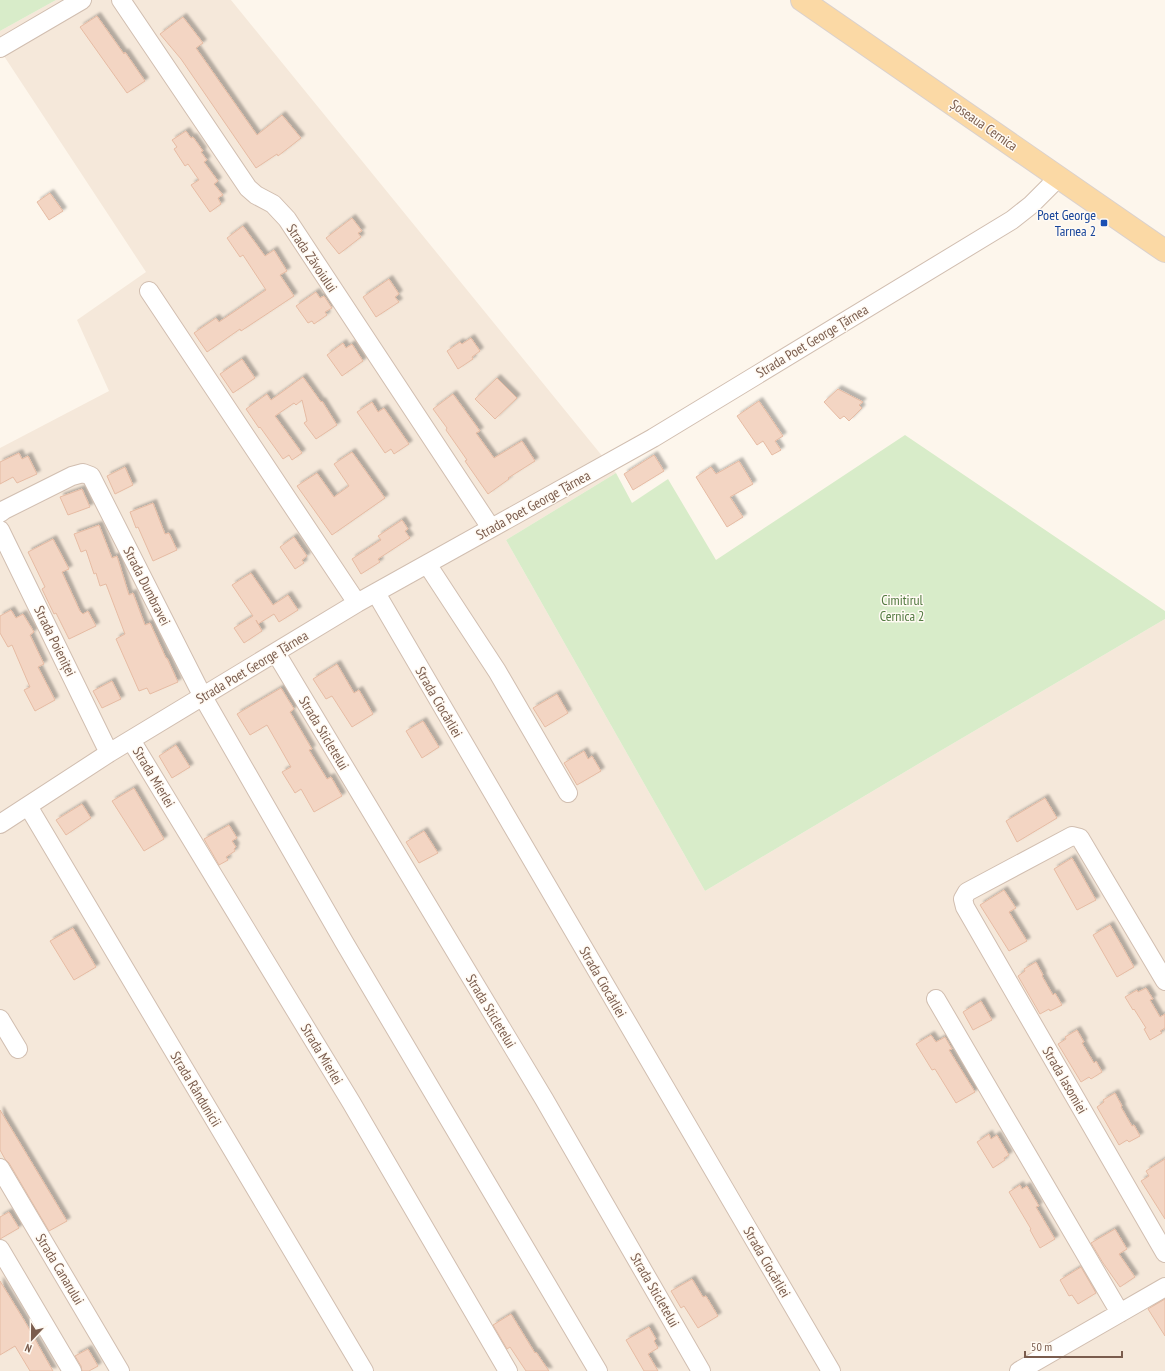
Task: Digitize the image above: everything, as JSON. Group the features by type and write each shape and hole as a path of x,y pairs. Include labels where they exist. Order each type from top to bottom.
{"main road":[{"name":"Șoseaua Cernica","path":"802,0 1165,251"}],"street":[{"path":"0,48 82,0"},
{"name":"Strada Zăvoiului","path":"121,0 248,188 256,195 273,204 287,219 491,528"},
{"name":"Strada Poet George Țărnea","path":"0,824 109,753 357,604 647,442 1012,220 1032,205 1058,177"},
{"path":"149,291 357,604"},
{"name":"Strada Dumbravei","path":"0,513 72,476 83,473 91,476 203,697 344,942 598,1371"},
{"name":"Strada Poieniței","path":"0,530 109,753"},
{"path":"427,564 497,671 568,793"},
{"name":"Strada Ciocârliei","path":"376,593 831,1371"},
{"name":"Strada Sticletelui","path":"276,653 544,1099 701,1371"},
{"name":"Strada Mierlei","path":"132,740 351,1102 508,1371"},
{"name":"Strada Rândunicii","path":"28,806 364,1371"},
{"name":"Strada Iasomiei","path":"1165,981 1080,838 1072,836 967,892 963,899 965,908 1165,1254"},
{"path":"936,999 1120,1312"},
{"path":"0,1019 18,1050"},
{"name":"Strada Canarului","path":"0,1168 120,1371"},
{"path":"0,1249 72,1371"},
{"path":"1020,1371 1165,1287"}],"shaded area":[{"path":"56,0 231,0 616,473 506,540 705,891 1165,619 1165,1371 0,1371 0,448 109,391 77,320 146,272 0,50 0,31"}],"green space":[{"path":"0,0 56,0 0,31"},
{"name":"Cimitirul Cernica 2","path":"905,435 1165,611 1165,619 705,891 506,540 616,473 632,503 668,479 716,560"}],"building":[{"path":"97,16 145,81 127,93 80,27"},
{"path":"183,17 203,43 196,48 257,135 282,115 301,138 278,156 277,154 256,168 181,59 160,34"},
{"path":"186,131 191,138 193,137 203,151 201,152 207,160 204,162 218,181 214,184 223,195 218,198 221,204 210,212 191,185 199,180 188,164 185,166 174,149 177,147 172,140"},
{"path":"50,193 63,211 49,220 37,202"},
{"path":"352,218 362,231 358,233 361,237 339,254 326,238"},
{"path":"243,226 265,256 274,250 287,271 280,275 294,296 241,331 240,329 207,352 194,333 216,318 219,322 266,290 243,255 240,257 227,238"},
{"path":"389,279 399,294 395,297 399,302 376,317 363,297"},
{"path":"316,292 320,298 324,296 332,308 325,312 327,315 314,324 312,321 308,323 296,306"},
{"path":"471,338 480,351 472,357 473,359 458,369 447,351 460,342 462,344"},
{"path":"343,343 346,348 352,344 363,361 342,376 327,355"},
{"path":"242,359 255,378 233,393 220,374"},
{"path":"303,377 321,402 322,401 337,425 316,439 304,423 307,421 302,400 296,405 294,403 275,416 302,453 292,460 289,455 283,459 246,409 267,394 271,400"},
{"path":"497,378 517,398 495,419 475,399"},
{"path":"838,389 863,402 859,405 862,408 849,421 844,416 840,419 824,402"},
{"path":"453,394 480,431 476,433 494,458 522,441 535,461 508,478 509,479 488,494 465,461 467,460 446,430 447,428 433,409"},
{"path":"759,401 783,436 775,441 781,450 772,455 763,441 757,445 737,416"},
{"path":"372,402 378,412 384,408 409,444 394,454 391,449 385,453 357,412"},
{"path":"352,452 385,498 332,535 297,486 317,473 334,497 349,486 334,464"},
{"path":"19,453 22,459 28,456 37,474 17,483 13,477 0,484 0,462"},
{"path":"654,455 664,471 633,490 624,474"},
{"path":"739,461 753,484 730,497 743,517 727,527 696,477 711,467 716,474"},
{"path":"125,467 133,485 115,494 107,476"},
{"path":"82,489 90,507 68,515 60,497"},
{"path":"153,503 165,534 169,533 177,550 153,561 138,527 136,528 130,512"},
{"path":"402,520 408,529 405,531 410,538 378,559 380,562 361,574 352,559 381,540 378,536"},
{"path":"99,525 112,558 117,556 129,595 133,593 145,625 150,623 178,682 150,694 147,688 139,691 116,639 125,634 106,584 100,586 96,573 94,574 86,550 81,552 74,534"},
{"path":"294,537 307,556 302,560 304,563 295,569 280,547"},
{"path":"53,539 69,569 62,572 80,611 83,614 88,611 96,626 69,639 56,613 54,614 42,589 45,587 28,552"},
{"path":"251,573 273,605 288,595 298,610 279,622 274,614 258,624 262,631 244,643 234,628 253,616 232,585"},
{"path":"11,610 16,618 23,614 34,632 30,635 44,664 38,667 55,700 35,711 24,690 30,687 12,645 8,647 0,633 0,616"},
{"path":"337,664 354,693 359,690 373,714 352,727 332,696 326,699 313,679"},
{"path":"112,681 121,699 102,708 93,691"},
{"path":"281,688 294,709 290,712 312,749 309,750 327,779 331,777 342,796 314,812 301,789 295,793 282,772 291,767 267,725 250,735 237,714"},
{"path":"557,694 568,713 545,727 533,708"},
{"path":"423,721 439,747 422,758 406,731"},
{"path":"176,745 190,767 172,778 159,756"},
{"path":"584,751 588,759 592,756 601,771 577,785 564,763"},
{"path":"134,788 164,839 144,851 112,801"},
{"path":"1045,798 1057,818 1017,842 1006,821"},
{"path":"82,804 91,818 66,835 56,820"},
{"path":"229,825 237,838 232,841 236,847 234,849 235,851 226,857 228,860 219,865 204,839"},
{"path":"424,831 438,853 419,863 406,842"},
{"path":"1072,858 1096,900 1077,910 1054,869"},
{"path":"1004,890 1016,908 1009,912 1027,941 1009,951 980,905"},
{"path":"1110,925 1134,967 1117,977 1093,935"},
{"path":"73,928 96,967 74,980 50,941"},
{"path":"1036,962 1053,995 1055,993 1062,1005 1050,1011 1049,1009 1040,1014 1018,976 1025,971 1024,969"},
{"path":"1146,988 1153,999 1150,1000 1160,1017 1165,1014 1165,1028 1160,1031 1162,1033 1150,1040 1144,1029 1146,1028 1125,997 1137,990 1138,992"},
{"path":"981,1001 992,1020 973,1030 963,1012"},
{"path":"1077,1030 1084,1042 1082,1043 1094,1063 1096,1061 1102,1072 1091,1079 1089,1077 1081,1082 1058,1044 1066,1039 1065,1037"},
{"path":"931,1035 936,1042 945,1037 952,1049 949,1050 975,1092 956,1103 935,1069 932,1070 916,1044"},
{"path":"1115,1093 1132,1126 1134,1125 1140,1136 1129,1142 1127,1140 1119,1145 1097,1107 1104,1102 1103,1100"},
{"path":"0,1110 67,1221 49,1231 0,1150"},
{"path":"989,1134 991,1139 997,1135 1009,1155 1004,1158 1005,1160 993,1168 977,1142"},
{"path":"1165,1159 1165,1219 1141,1181 1149,1176 1146,1171"},
{"path":"1020,1185 1022,1189 1027,1186 1039,1206 1036,1207 1055,1239 1040,1248 1030,1230 1031,1229 1009,1192"},
{"path":"9,1212 19,1228 0,1239 0,1217"},
{"path":"1115,1229 1127,1249 1119,1254 1135,1277 1120,1287 1091,1243"},
{"path":"1081,1267 1096,1293 1078,1304 1072,1295 1069,1296 1060,1280"},
{"path":"692,1279 703,1297 706,1296 718,1316 698,1328 684,1306 681,1308 671,1291"},
{"path":"0,1281 53,1371 30,1371 15,1346 0,1355"},
{"path":"1165,1299 1165,1336 1148,1309"},
{"path":"511,1314 535,1353 536,1352 549,1371 526,1371 510,1347 507,1349 493,1325"},
{"path":"649,1327 656,1339 654,1341 658,1348 648,1354 658,1371 644,1371 626,1340"},
{"path":"88,1349 98,1366 89,1371 82,1371 81,1366 75,1356"}],"place":[{"name":"Poet George Tarnea 2","path":"1104,223"}]}
